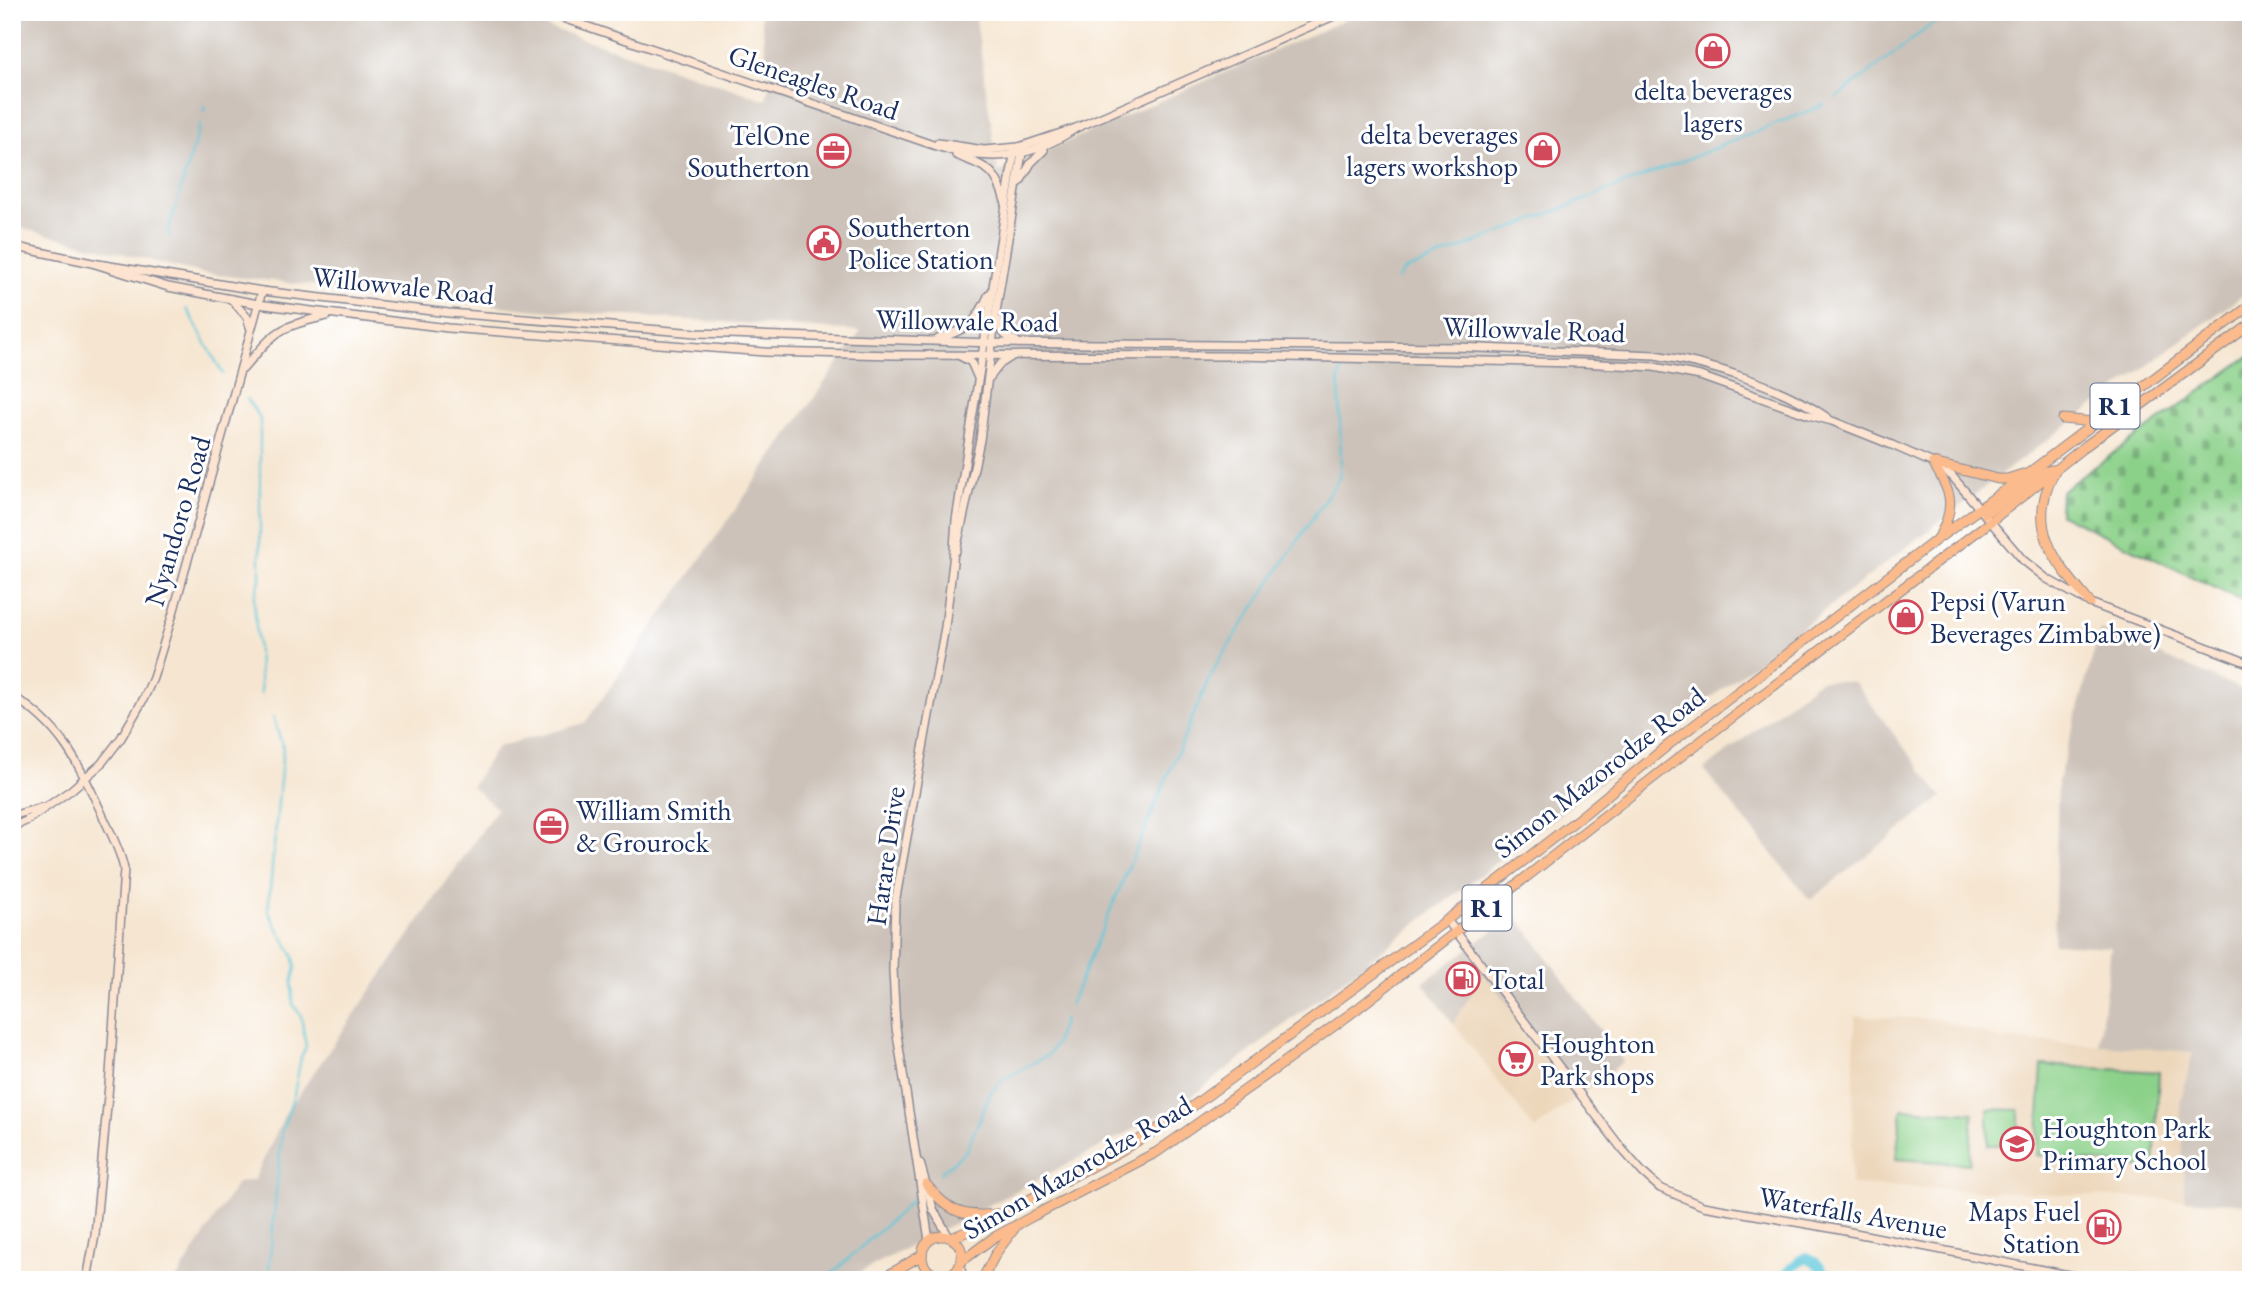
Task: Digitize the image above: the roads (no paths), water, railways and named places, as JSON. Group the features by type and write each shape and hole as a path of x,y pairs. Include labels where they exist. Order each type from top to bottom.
{"highway":[{"name":"Simon Mazorodze Road","path":"922,1255 929,1240 935,1237 950,1238 1005,1213 1178,1117 1447,920 1667,746 1940,537 1986,515 2030,472 2251,304"},
{"name":"Simon Mazorodze Road","path":"943,1277 954,1273 961,1263 993,1238 1179,1139 1457,932 1986,515 2057,468 2251,324"},
{"path":"2076,436 2084,437 2105,421 2125,416"},
{"path":"2063,419 2095,422"},
{"path":"1933,463 1998,479 2030,472"},
{"path":"1933,463 1946,484 1951,502 1948,520 1940,537"},
{"path":"2057,468 2045,496 2044,529 2060,568 2090,603"},
{"path":"926,1184 940,1200 954,1210 978,1216 1005,1213"},
{"path":"982,1280 996,1253 1017,1225"},
{"name":"Simon Mazorodze Road","path":"950,1238 961,1248 961,1263"},
{"path":"880,1280 922,1255 926,1268 943,1277"},
{"name":"R1","path":"923,1280 943,1277"}],"main road":[{"name":"Gleneagles Road","path":"545,12 944,149 976,156 1018,152"},
{"path":"1018,152 1343,12"},
{"path":"1016,189 1031,163 1050,145 1076,128"},
{"name":"Gleneagles Road","path":"911,138 984,150 1018,152"},
{"path":"1018,152 1050,145"},
{"path":"944,149 984,167 995,175 1006,205"},
{"name":"Harare Drive","path":"988,343 996,312 1016,189 1018,152"},
{"name":"Harare Drive","path":"929,1240 896,1028 893,970 895,903 931,708 953,562 980,440 988,383 987,355 993,284 1018,152"},
{"name":"Willowvale Road","path":"12,246 92,263 262,291 449,313 633,329 765,337 1024,344 1456,347 1655,355 1676,358 1731,374 1801,401 1832,421"},
{"name":"Willowvale Road","path":"92,263 168,287 258,304 448,328 765,352 1236,356 1634,365 1673,370 1700,376 1832,421 1933,463 1959,482 2015,550 2047,579 2090,603 2251,664"},
{"path":"934,341 971,324 980,313 993,284"},
{"name":"Nyandoro Road","path":"45,806 71,790 110,753 143,700 156,668 185,575 262,291"},
{"path":"231,299 247,317 251,327"},
{"path":"996,312 1001,331 1024,344"},
{"path":"240,372 268,339 281,329 335,314"},
{"path":"959,355 971,362 978,379"},
{"name":"Harare Drive","path":"953,562 956,520 978,379 987,355"},
{"path":"988,383 996,367 1015,355"},
{"path":"12,696 28,705 57,732 74,756 119,850 124,869 110,1074 95,1235 87,1280"},
{"path":"12,816 45,806"},
{"path":"12,827 26,821 45,806"},
{"name":"Waterfalls Avenue","path":"1447,920 1622,1149 1660,1188 1703,1206 2094,1280"},
{"name":"Harare Drive","path":"917,1156 933,1209 950,1238"},
{"path":"961,1263 964,1280"}],"waterway":[{"path":"1836,98 1948,12"},
{"path":"1397,280 1404,271 1824,105"},
{"path":"204,112 205,106"},
{"path":"171,237 168,232 200,124"},
{"path":"187,309 223,374"},
{"path":"1070,1005 1208,681 1339,478 1339,379 1343,366"},
{"path":"247,399 260,419 260,580 254,599 261,693"},
{"path":"268,1280 282,1130 306,1047 301,1016 293,1004 292,984 296,967 293,955 268,911 283,748 273,717"},
{"path":"940,1173 966,1151 991,1092 1002,1080 1049,1054 1064,1019"},
{"path":"825,1280 915,1198"},
{"path":"1779,1280 1807,1257 1820,1266 1826,1280"},
{"path":"1943,1280 1958,1280"}],"place":[{"name":"delta beverages lagers","path":"1713,51"},
{"name":"delta beverages lagers workshop","path":"1543,150"},
{"name":"TelOne Southerton","path":"834,151"},
{"name":"Southerton Police Station","path":"824,243"},
{"name":"Pepsi (Varun Beverages Zimbabwe)","path":"1906,617"},
{"name":"William Smith & Grourock","path":"551,826"},
{"name":"Total","path":"1463,979"},
{"name":"Houghton Park shops","path":"1516,1059"},
{"name":"Houghton Park Primary School","path":"2017,1144"},
{"name":"Maps Fuel Station","path":"2104,1227"}]}
